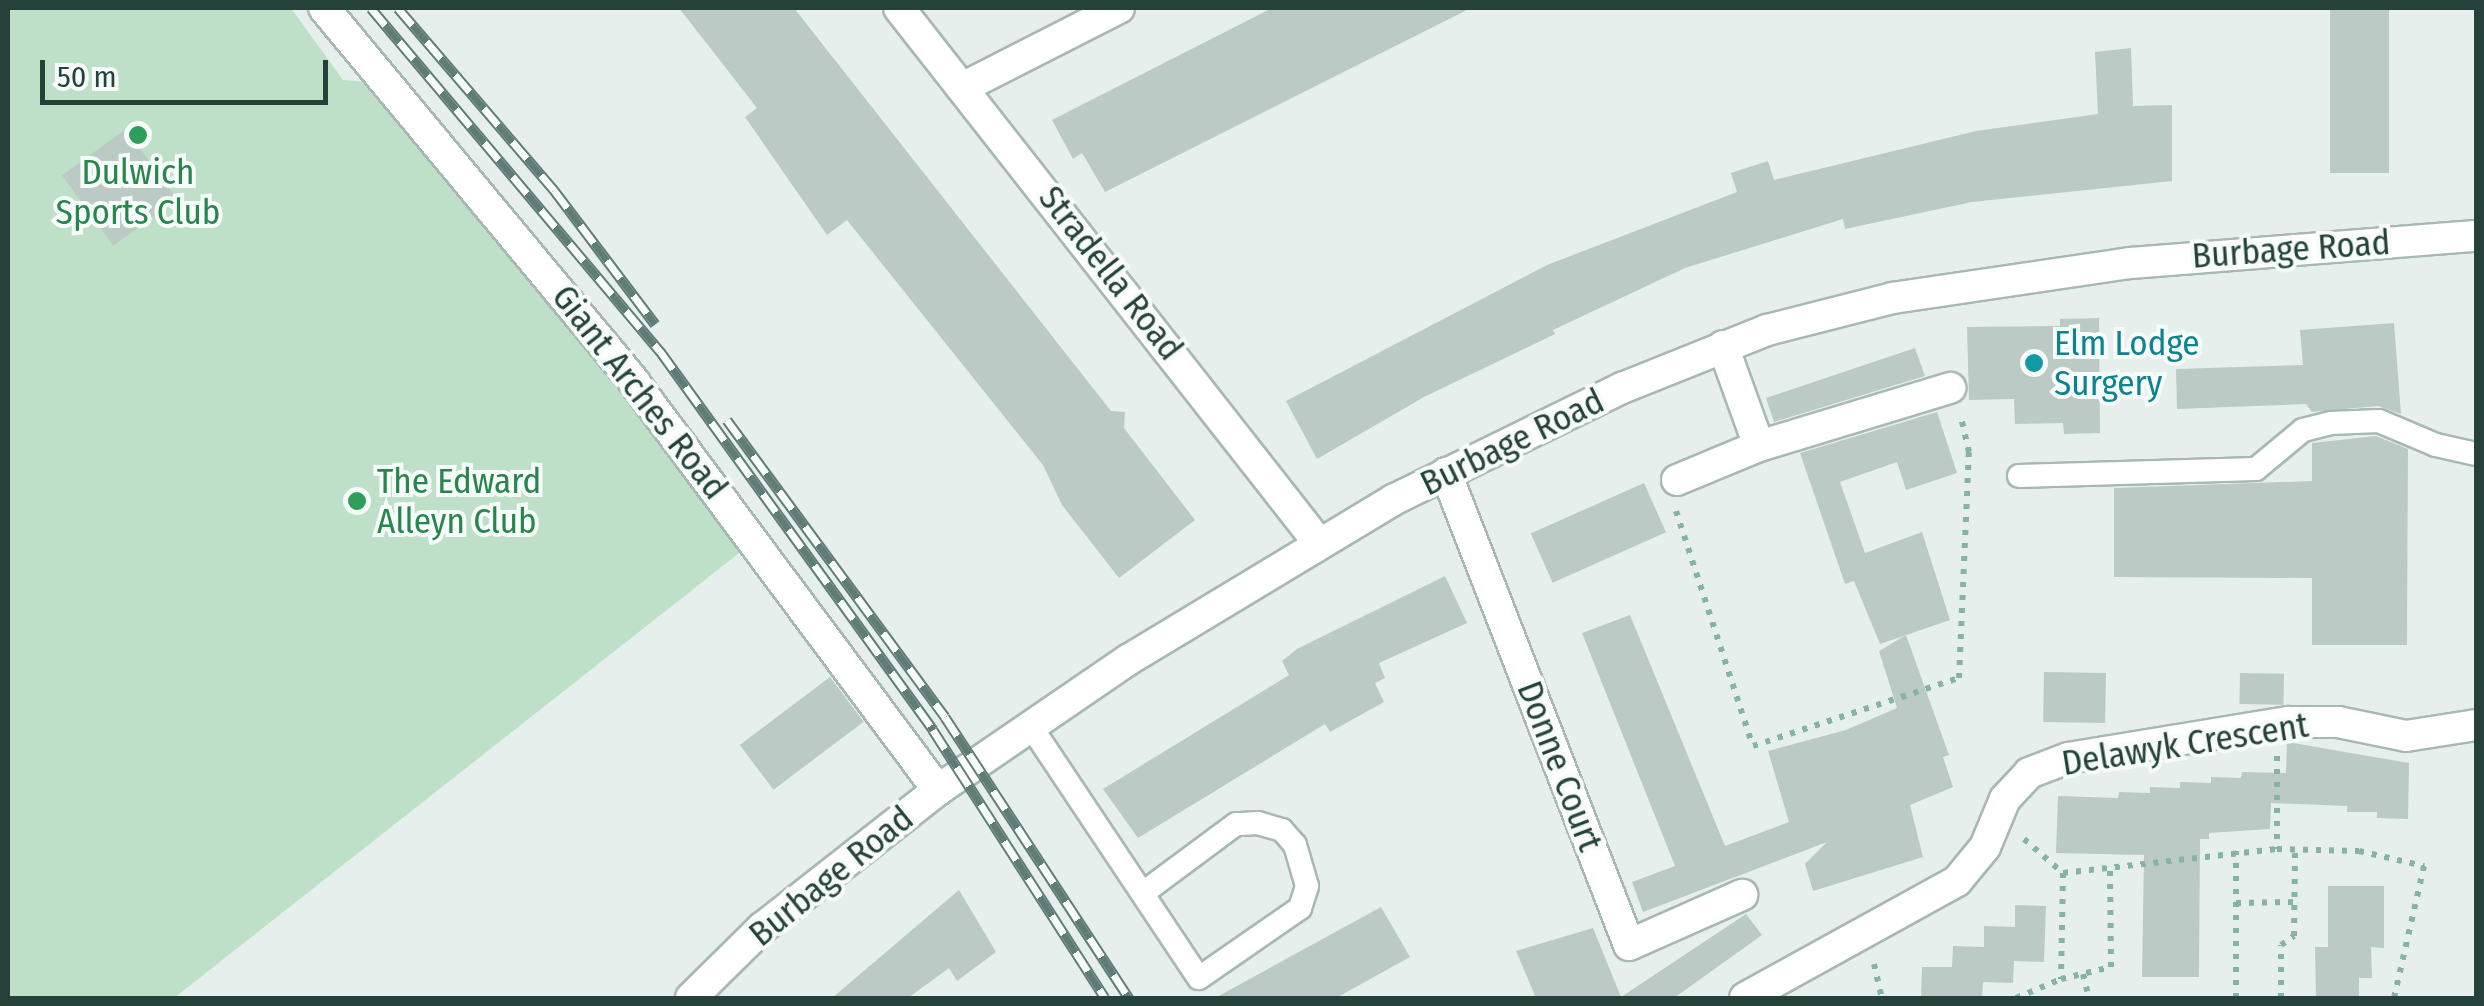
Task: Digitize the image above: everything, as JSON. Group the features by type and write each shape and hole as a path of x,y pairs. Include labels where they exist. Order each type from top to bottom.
{"street":[{"name":"Giant Arches Road","path":"324,8 634,382 938,790"},
{"name":"Stradella Road","path":"900,8 1318,542"},
{"path":"964,87 1118,8"},
{"name":"Burbage Road","path":"691,998 762,928 938,790 1030,725 1318,542 1446,472 1722,346 1806,317 1893,298 2078,270 2476,236"},
{"path":"1722,346 1759,446"},
{"path":"1677,480 1759,446 1950,388"},
{"name":"Donne Court","path":"1446,472 1629,945 1742,894"},
{"name":"Delawyk Crescent","path":"1745,998 1957,881 1985,847 2004,799 2030,774 2068,758 2271,725 2338,722 2406,736 2474,726"}],"lane":[{"path":"2019,476 2256,469 2303,430 2332,423 2380,421 2436,446 2476,454"},
{"path":"1030,725 1199,978 1300,908 1307,886 1295,845 1282,830 1258,823 1236,824 1143,893"}],"path":[{"path":"1677,480 1676,512 1753,746 1960,678 1969,452 1950,388"},
{"path":"2271,725 2279,770 2277,849"},
{"path":"1993,823 2042,848 2063,873 2061,978"},
{"path":"2063,873 2110,871 2236,851 2295,848 2359,851 2424,866 2394,998"},
{"path":"2281,998 2281,945 2294,936 2295,848"},
{"path":"2236,851 2236,998"},
{"path":"2016,998 2061,978 2112,967 2110,871"},
{"path":"2236,903 2294,902"},
{"path":"2083,974 2088,998"}],"green space":[{"name":"The Edward Alleyn Club","path":"8,8 291,8 343,80 370,82 462,189 743,550 174,998 8,998"}],"building":[{"path":"679,8 794,8 1111,411 1125,412 1124,428 1195,520 1119,578 1062,505 1043,465 847,220 827,235 745,117 757,108"},
{"path":"1272,8 1471,8 1105,192 1082,153 1073,159 1052,120"},
{"path":"2330,8 2389,8 2389,173 2330,173"},
{"path":"2131,48 2133,106 2172,105 2172,181 1972,202 1845,229 1843,219 1685,268 1553,330 1555,334 1424,397 1317,459 1286,401 1547,265 1737,192 1731,173 1768,161 1774,180 1976,131 2098,114 2095,52"},
{"path":"126,129 177,199 113,246 62,175"},
{"name":"Elm Lodge Surgery","path":"2099,318 2100,433 2064,434 2063,423 2015,424 2014,399 1969,400 1967,327 2060,326 2060,319"},
{"path":"2394,323 2401,414 2378,406 2312,412 2306,404 2177,409 2176,369 2303,365 2300,330"},
{"path":"1915,348 1925,376 1774,422 1766,398"},
{"path":"1937,412 1957,473 1906,490 1897,462 1840,482 1865,553 1922,532 1950,620 1880,644 1854,581 1845,584 1800,453"},
{"path":"2376,436 2408,449 2407,645 2312,645 2312,578 2114,577 2114,488 2312,481 2312,443"},
{"path":"1644,483 1666,532 1553,583 1531,533"},
{"path":"1445,576 1467,623 1379,663 1385,678 1375,683 1384,702 1330,732 1325,724 1138,838 1103,789 1289,675 1282,661 1297,649"},
{"path":"1630,615 1725,846 1789,822 1768,751 1846,730 1897,708 1879,651 1906,635 1949,755 1943,757 1953,787 1910,805 1923,857 1813,891 1805,864 1827,842 1643,912 1632,882 1675,866 1582,633"},
{"path":"2044,672 2106,673 2105,723 2043,722"},
{"path":"2240,673 2284,674 2283,705 2239,704"},
{"path":"830,677 864,722 773,790 740,745"},
{"path":"2287,742 2409,763 2408,819 2377,818 2377,812 2347,812 2347,806 2271,803 2270,829 2209,833 2209,839 2200,839 2199,977 2142,977 2144,855 2056,853 2058,796 2118,798 2119,792 2150,793 2150,787 2180,788 2180,782 2211,783 2211,777 2241,778 2242,772 2286,773"},
{"path":"2328,886 2384,886 2384,948 2371,947 2372,978 2359,978 2359,998 2316,998 2315,947 2328,947"},
{"path":"959,890 996,952 957,981 949,968 908,998 832,998"},
{"path":"2015,905 2046,906 2044,962 2014,961 2013,983 1983,982 1982,998 1921,998 1922,967 1952,967 1953,946 1984,947 1984,926 2015,927"},
{"path":"1381,907 1410,957 1336,998 1215,998"},
{"path":"1746,914 1762,935 1674,998 1536,998 1516,951 1593,928 1621,997"}],"railway":[{"path":"371,8 660,351 933,730 1105,998"},
{"path":"398,8 554,190 655,324"},
{"path":"727,420 945,717 1129,998"}],"place":[{"name":"Dulwich Sports Club","path":"138,135"},
{"name":"Elm Lodge Surgery","path":"2034,363"},
{"name":"The Edward Alleyn Club","path":"357,501"}]}
